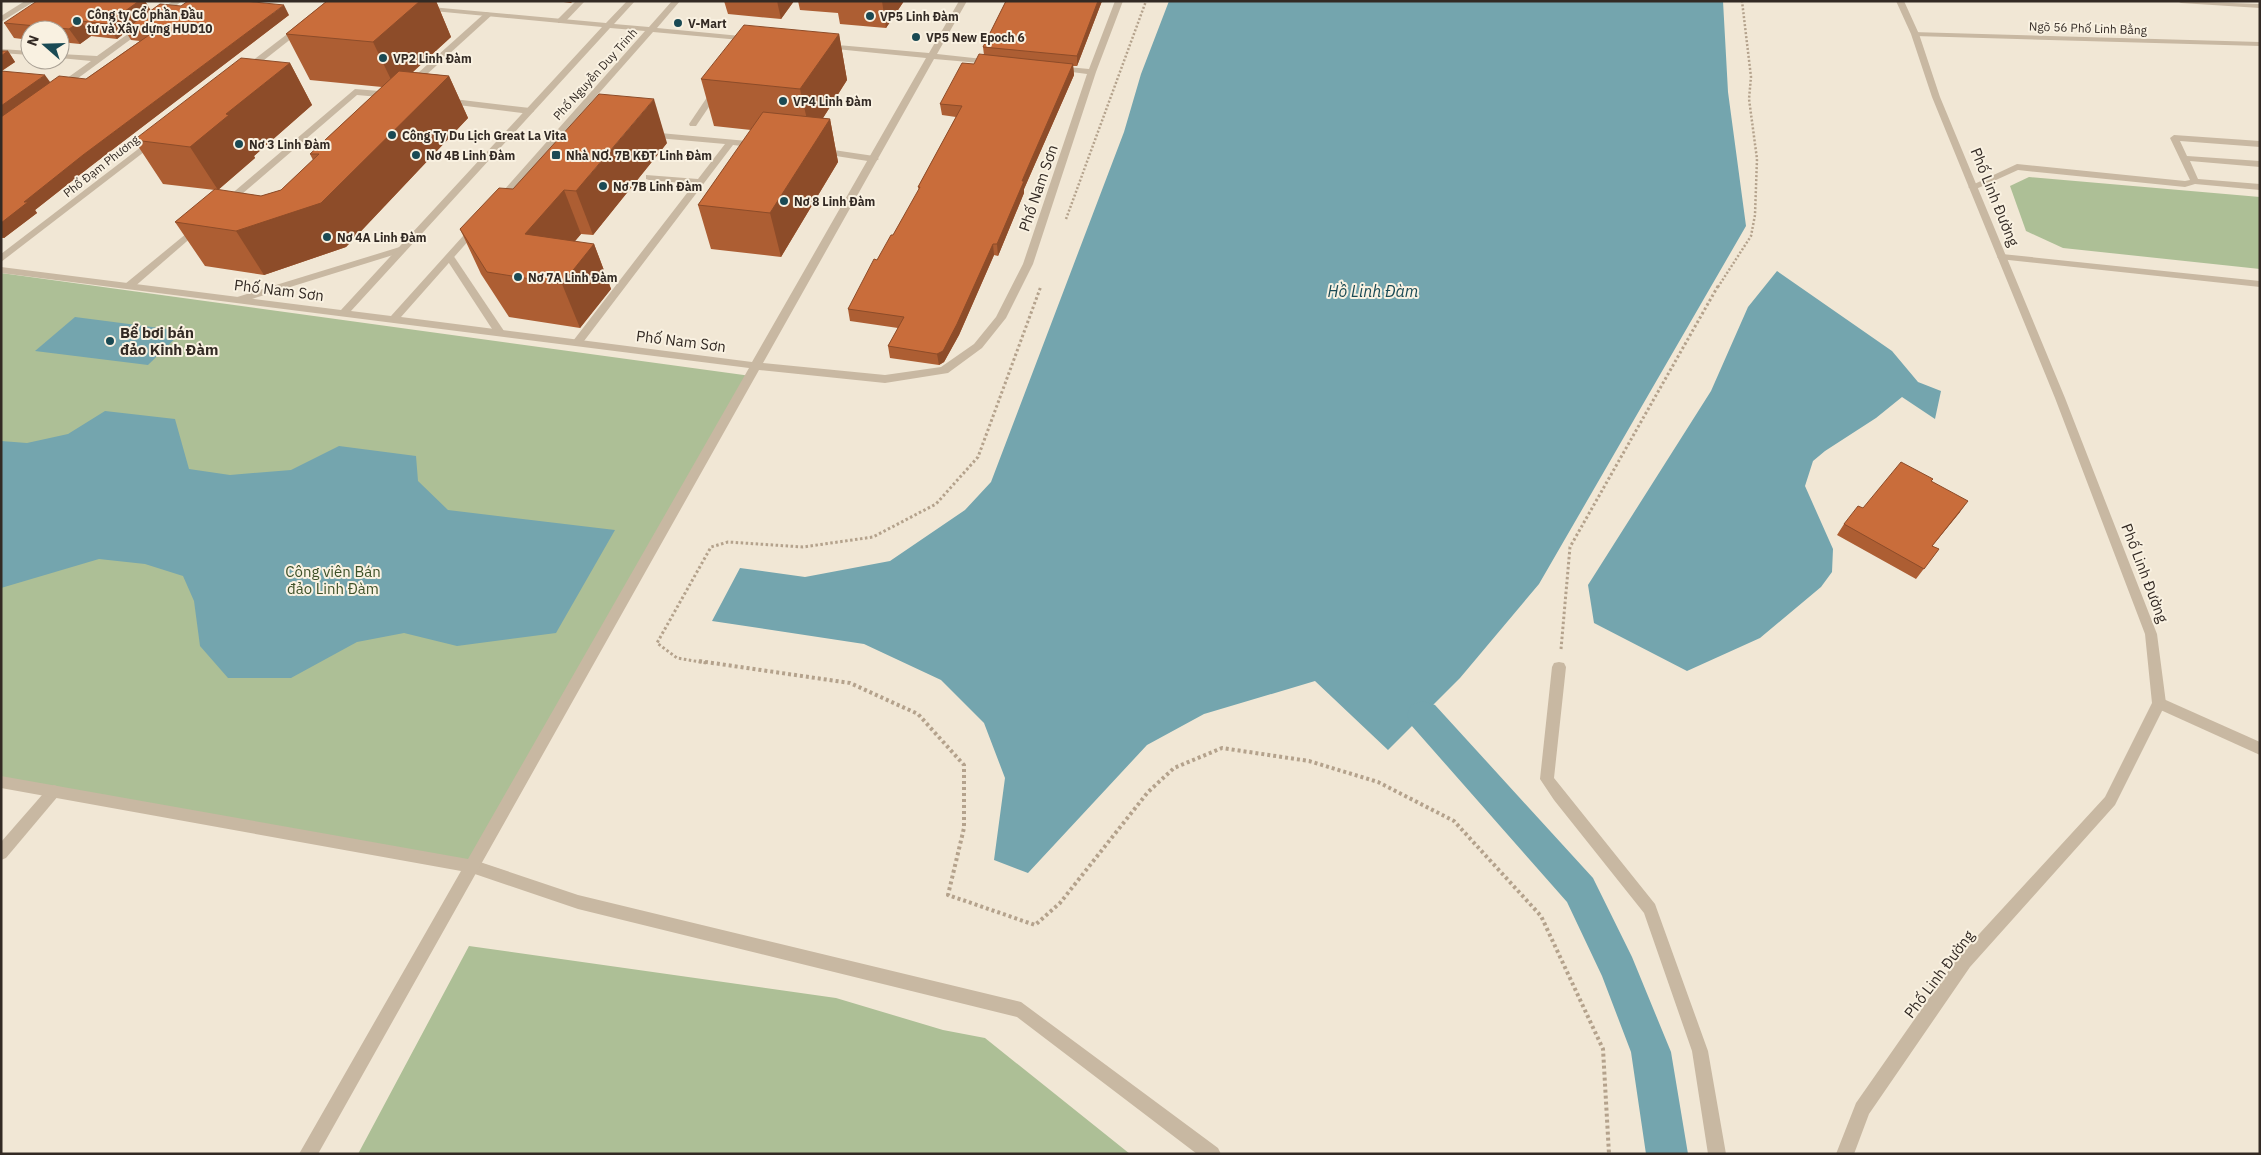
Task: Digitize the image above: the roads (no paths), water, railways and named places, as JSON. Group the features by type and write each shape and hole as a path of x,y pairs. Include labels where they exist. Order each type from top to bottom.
{"street":[{"path":"1,20 31,1"},
{"path":"154,19 178,1"},
{"path":"562,21 582,1"},
{"name":"Phố Nguyễn Duy Trinh","path":"343,314 631,1"},
{"name":"Phố Nguyễn Duy Trinh","path":"494,206 570,127 676,1"},
{"path":"308,1154 963,1"},
{"name":"Phố Nam Sơn","path":"1,270 757,366 885,379 944,370 978,346 1001,318 1028,264 1092,72 1119,1"},
{"name":"Phố Linh Đường","path":"1845,1154 1862,1109 1964,962 2110,801 2159,703 2151,634 2060,398 1936,97 1915,34 1900,1"},
{"path":"2181,1 2260,6"},
{"path":"412,7 763,40"},
{"path":"219,209 355,92 402,93 490,14"},
{"path":"242,73 312,19"},
{"path":"50,94 146,24"},
{"name":"Ngõ 56 Phố Linh Bằng","path":"1915,34 2260,44"},
{"path":"747,47 753,39"},
{"path":"812,45 998,62"},
{"path":"1,51 20,52"},
{"path":"70,57 98,59"},
{"path":"1045,67 1092,72"},
{"path":"693,124 726,78"},
{"path":"436,100 530,111"},
{"name":"Phố Đạm Phương","path":"1,259 164,133"},
{"path":"643,134 768,146"},
{"path":"2195,181 2174,138 2260,144"},
{"path":"577,343 699,182 732,142"},
{"path":"806,149 874,159"},
{"path":"2183,158 2260,164"},
{"path":"1973,187 2017,167 2185,184 2195,181 2260,187"},
{"path":"649,176 699,182"},
{"path":"393,320 482,221"},
{"path":"129,286 204,222"},
{"path":"238,300 403,249"},
{"path":"450,257 500,333"},
{"path":"2002,257 2260,284"},
{"path":"1559,667 1548,778 1559,796 1650,909 1700,1050 1717,1154"},
{"path":"2159,703 2260,749"},
{"path":"1,782 470,866 578,902 1021,1010 1212,1154"},
{"path":"1,853 54,791"}],"water":[{"name":"Hồ Linh Đàm","path":"1169,1 1723,1 1728,92 1746,226 1539,584 1460,678 1388,750 1315,681 1204,714 1147,745 1028,873 994,860 1005,778 984,723 941,680 864,644 712,621 740,568 805,577 890,561 965,510 991,482 1124,132 1141,74"},
{"path":"1777,271 1892,351 1918,382 1941,391 1935,419 1902,397 1876,418 1813,461 1805,486 1833,549 1832,572 1821,587 1760,638 1687,671 1594,623 1588,585 1711,391 1748,307"},
{"name":"Bể bơi bán đảo Kinh Đàm","path":"75,317 183,331 148,365 35,351"},
{"path":"105,411 175,419 189,469 230,475 291,470 339,446 416,456 418,481 448,510 615,530 556,633 457,646 404,633 357,642 291,678 228,678 200,646 194,601 183,576 145,564 99,559 1,588 1,441 27,443 68,434"}],"waterway":[{"path":"1423,715 1580,890 1619,970 1651,1052 1667,1154"}],"place":[{"name":"VP5 Linh Đàm","path":"870,16"},
{"name":"Công ty Cổ phần Đầu tư và Xây dựng HUD10","path":"77,21"},
{"name":"V-Mart","path":"678,23"},
{"name":"VP5 New Epoch 6","path":"916,37"},
{"name":"VP2 Linh Đàm","path":"383,58"},
{"name":"VP4 Linh Đàm","path":"783,101"},
{"name":"Công Ty Du Lịch Great La Vita","path":"392,135"},
{"name":"Nơ 3 Linh Đàm","path":"239,144"},
{"name":"Nơ 4B Linh Đàm","path":"416,155"},
{"name":"Nhà NƠ. 7B KĐT Linh Đàm","path":"556,155"},
{"name":"Nơ 7B Linh Đàm","path":"603,186"},
{"name":"Nơ 8 Linh Đàm","path":"784,201"},
{"name":"Nơ 4A Linh Đàm","path":"327,237"},
{"name":"Nơ 7A Linh Đàm","path":"518,277"},
{"name":"Bể bơi bán đảo Kinh Đàm","path":"110,341"}],"park label":[{"name":"Công viên Bán đảo Linh Đàm","path":"333,580"}]}
